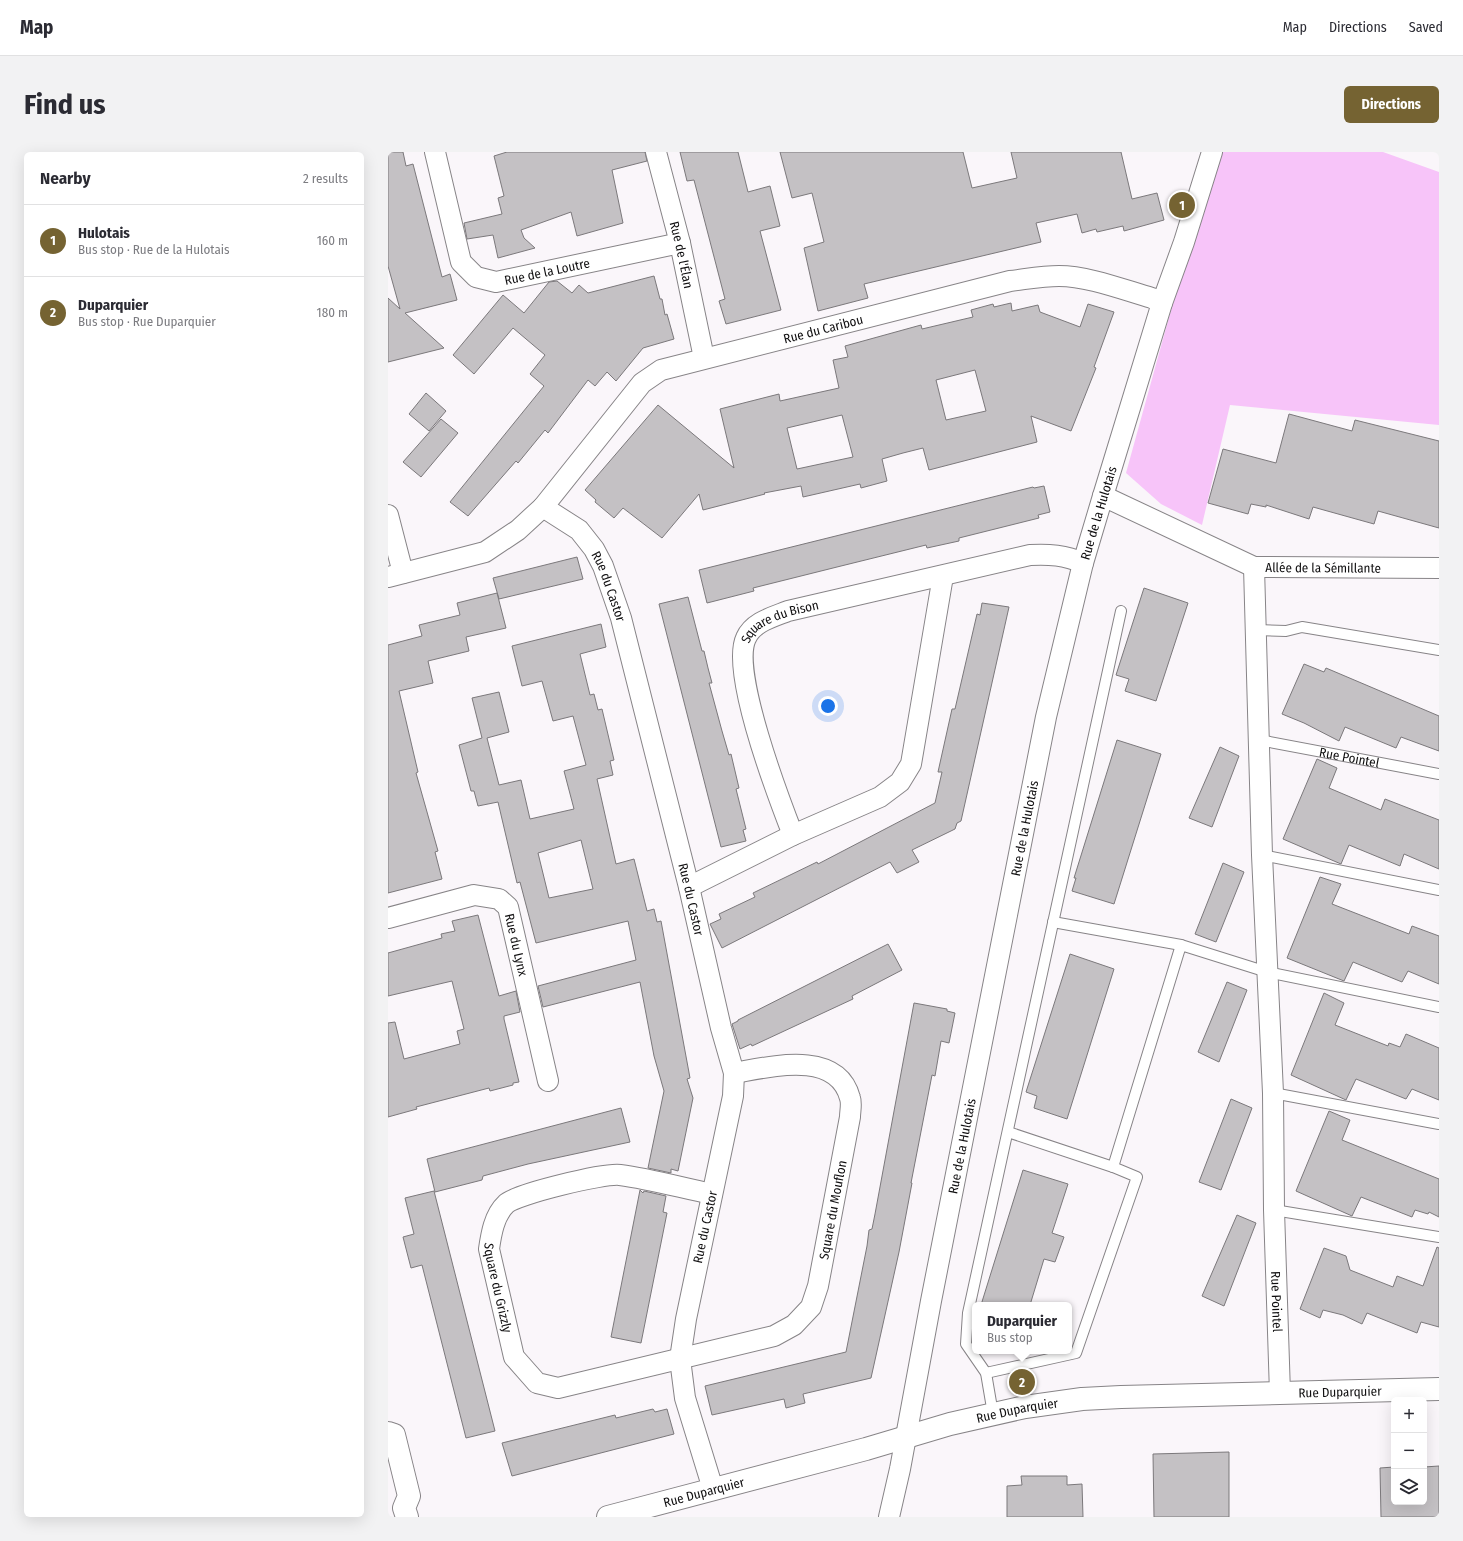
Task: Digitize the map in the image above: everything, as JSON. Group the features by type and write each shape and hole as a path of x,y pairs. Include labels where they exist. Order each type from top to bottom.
{"street":[{"name":"Rue de la Loutre","path":"435,152 461,262 476,277 496,282 680,244"},
{"name":"Rue de l'Élan","path":"656,152 680,244 704,358"},
{"name":"Rue de la Hulotais","path":"889,1517 900,1469 1046,717 1083,563 1162,303 1184,242 1212,152"},
{"name":"Rue du Caribou","path":"543,507 642,383 661,370 1010,281 1035,277 1060,276 1079,278 1152,298 1162,303"},
{"name":"Allée de la Sémillante","path":"1103,496 1254,568 1439,568"},
{"path":"388,515 396,575 485,552 518,530 543,507"},
{"name":"Rue du Castor","path":"543,507 579,530 594,549 603,566 621,618 689,886 720,1028 734,1073 733,1096 686,1319 680,1359 685,1398 713,1489"},
{"name":"Square du Bison","path":"793,835 768,771 751,707 742,656 746,638 758,624 788,611 1030,555 1049,554 1069,557 1083,563"},
{"name":"Rue Pointel","path":"1254,568 1262,855 1273,1093 1274,1210 1280,1393"},
{"path":"689,886 793,835 880,797 900,782 911,764 943,576"},
{"name":"Rue du Lynx","path":"388,918 474,895 498,899 508,907 548,1081"},
{"name":"Square du Mouflon","path":"680,1359 774,1336 794,1325 811,1307 818,1286 848,1132 850,1099 843,1082 830,1072 802,1064 734,1073"},
{"name":"Square du Grizzly","path":"680,1359 558,1388 537,1383 514,1357 489,1249 492,1232 496,1219 506,1204 519,1198 598,1177 618,1175 712,1194"},
{"name":"Rue Duparquier","path":"608,1517 866,1449 905,1437 1025,1407 1082,1399 1439,1389"},
{"path":"388,1433 394,1435 409,1496 405,1512"},
{"path":"388,1460 398,1503 405,1512"}],"lane":[{"path":"972,1353 966,1344 968,1313 1121,611"},
{"path":"1255,630 1286,631 1302,627 1439,650"},
{"name":"Rue Pointel","path":"1259,740 1439,774"},
{"path":"1262,855 1439,890"},
{"path":"1053,922 1181,945 1267,972 1439,1007"},
{"path":"1113,1167 1181,945"},
{"path":"1273,1093 1439,1124"},
{"path":"1008,1132 1113,1167 1137,1177 1076,1353 1072,1354"},
{"path":"1274,1210 1439,1237"},
{"path":"973,1354 986,1373 993,1414"},
{"path":"986,1373 1072,1354"}],"shaded area":[{"path":"1222,152 1383,152 1439,172 1439,425 1230,405 1202,525 1161,504 1126,473 1171,310"}],"building":[{"path":"388,152 403,152 406,166 413,164 442,277 450,274 457,300 405,313 444,348 388,362 388,298 400,309 388,266"},
{"path":"507,152 645,152 647,161 612,170 623,223 577,236 571,212 521,230 524,238 535,248 498,258 493,235 467,239 464,223 502,214 498,198 504,196 494,156"},
{"path":"680,152 738,152 748,192 770,186 780,226 760,231 781,310 726,324 719,301 725,299 694,180 687,181"},
{"path":"780,152 963,152 972,188 1017,178 1011,152 1121,152 1132,199 1157,193 1164,220 1124,231 1123,226 1097,232 1096,229 1082,233 1077,214 1036,223 1041,242 864,284 868,298 818,311 804,248 824,242 812,193 792,198"},
{"path":"654,276 660,299 662,299 665,315 667,314 674,339 643,348 616,381 607,372 595,386 588,380 548,433 545,430 518,463 516,461 468,516 450,502 544,386 530,374 545,355 513,328 474,374 453,355 503,295 524,313 549,282 557,281 572,293 579,285 588,293"},
{"path":"1011,303 1012,311 1038,305 1040,312 1080,327 1088,304 1114,312 1094,367 1096,368 1071,431 1031,416 1037,442 929,470 923,448 903,453 882,459 887,481 861,488 860,484 803,497 801,486 764,493 765,494 703,510 699,494 662,538 623,508 614,518 595,502 596,500 585,490 658,405 734,468 720,409 779,394 780,401 839,388 833,360 848,357 845,346 921,325 922,329 973,317 971,310 993,304 994,307","holes":["975,370 986,411 946,420 936,380","842,415 853,457 797,469 787,428"]},
{"path":"426,393 446,411 429,431 409,414"},
{"path":"1289,414 1352,431 1355,420 1439,441 1439,528 1378,511 1374,524 1313,507 1309,519 1266,505 1266,507 1251,504 1248,514 1208,503 1223,449 1276,463"},
{"path":"441,419 458,433 421,477 403,462"},
{"path":"1044,486 1050,512 1038,515 1039,518 959,538 959,541 927,548 926,545 753,588 754,591 707,603 699,570 1033,487"},
{"path":"577,557 583,579 499,599 493,578"},
{"path":"1144,588 1188,603 1156,701 1125,691 1129,679 1116,675"},
{"path":"497,593 506,628 466,637 469,651 428,661 433,683 399,691 418,772 416,773 438,851 435,852 442,879 388,893 388,645 422,636 419,625 460,615 457,603"},
{"path":"688,597 702,651 704,651 712,683 709,683 722,731 729,755 731,754 739,788 736,789 746,829 743,830 746,841 721,847 659,604"},
{"path":"982,603 1009,607 961,821 957,823 955,829 912,850 919,862 897,873 890,862 722,948 710,924 721,919 719,914 755,897 753,893 817,862 818,864 935,803 942,772 938,772 952,709 955,709 977,614 980,615"},
{"path":"601,624 606,647 580,654 590,695 594,694 598,710 602,709 614,760 610,761 613,775 597,779 616,864 634,859 647,911 654,909 657,922 661,921 690,1078 687,1079 693,1098 678,1171 671,1169 671,1173 648,1168 664,1091 654,1056 640,982 543,1007 538,986 636,960 628,921 536,943 520,882 517,883 498,802 478,806 474,791 471,791 459,745 482,738 472,698 499,692 509,732 487,738 499,785 521,780 530,819 574,809 564,771 586,765 573,716 553,721 542,681 522,686 512,646","holes":["581,840 593,889 549,898 538,853"]},
{"path":"1304,664 1324,672 1326,668 1439,716 1439,751 1401,737 1396,748 1345,727 1339,741 1304,723 1282,714"},
{"path":"1117,740 1161,754 1114,904 1072,891 1076,878 1074,878"},
{"path":"1220,747 1239,756 1212,827 1189,818"},
{"path":"1317,759 1337,768 1329,788 1381,810 1385,799 1439,820 1439,869 1404,854 1400,866 1349,845 1341,864 1283,839"},
{"path":"1223,863 1244,872 1216,942 1195,934"},
{"path":"1320,877 1341,884 1332,904 1409,934 1412,926 1439,936 1439,984 1408,971 1402,982 1353,962 1344,981 1287,958"},
{"path":"478,915 499,996 516,991 520,1012 504,1016 504,1019 519,1082 490,1091 489,1088 416,1107 417,1109 388,1117 388,1023 395,1022 404,1059 460,1044 457,1031 464,1029 452,981 388,996 388,953 442,938 441,934 455,931 452,921"},
{"path":"888,944 902,970 852,996 853,999 752,1046 751,1044 740,1049 732,1024"},
{"path":"1070,954 1114,969 1067,1119 1034,1108 1037,1096 1026,1092"},
{"path":"1227,982 1247,990 1219,1062 1198,1052"},
{"path":"1324,993 1344,1003 1335,1025 1388,1046 1389,1043 1400,1047 1406,1034 1439,1048 1439,1100 1412,1089 1406,1099 1356,1079 1346,1100 1291,1075"},
{"path":"914,1003 947,1009 947,1011 955,1013 949,1043 941,1041 935,1076 932,1075 899,1252 871,1378 803,1394 805,1403 786,1408 784,1399 712,1415 705,1386 846,1352 869,1230 872,1229 875,1214"},
{"path":"1231,1099 1252,1108 1221,1190 1199,1182"},
{"path":"621,1108 630,1142 528,1164 483,1176 482,1180 435,1192 427,1159"},
{"path":"1329,1111 1350,1120 1342,1140 1439,1179 1439,1217 1429,1212 1428,1214 1415,1210 1412,1217 1361,1197 1352,1216 1296,1191"},
{"path":"1023,1170 1068,1184 1052,1233 1064,1237 1055,1262 1044,1259 1031,1302 982,1302"},
{"path":"640,1190 643,1193 644,1191 666,1196 663,1212 667,1213 641,1343 611,1337"},
{"path":"434,1191 495,1431 466,1438 422,1265 411,1268 403,1237 414,1234 405,1198"},
{"path":"1237,1215 1256,1223 1224,1306 1202,1296"},
{"path":"1437,1247 1439,1248 1439,1327 1421,1322 1417,1333 1367,1313 1362,1324 1343,1315 1323,1310 1320,1318 1300,1309 1324,1248 1346,1256 1350,1270 1393,1287 1397,1276 1423,1286"},
{"path":"653,1409 655,1412 667,1409 674,1434 512,1476 502,1443 615,1415 616,1418"},
{"path":"1229,1452 1229,1517 1154,1517 1153,1454"},
{"path":"1439,1466 1439,1517 1381,1517 1380,1468 1391,1467 1391,1505 1427,1505 1427,1467"},
{"path":"1021,1476 1067,1476 1067,1485 1082,1484 1083,1517 1007,1517 1007,1486 1022,1485"}],"place":[{"name":"Hulotais","path":"1182,205"},
{"name":"Duparquier","path":"1022,1382"}]}
